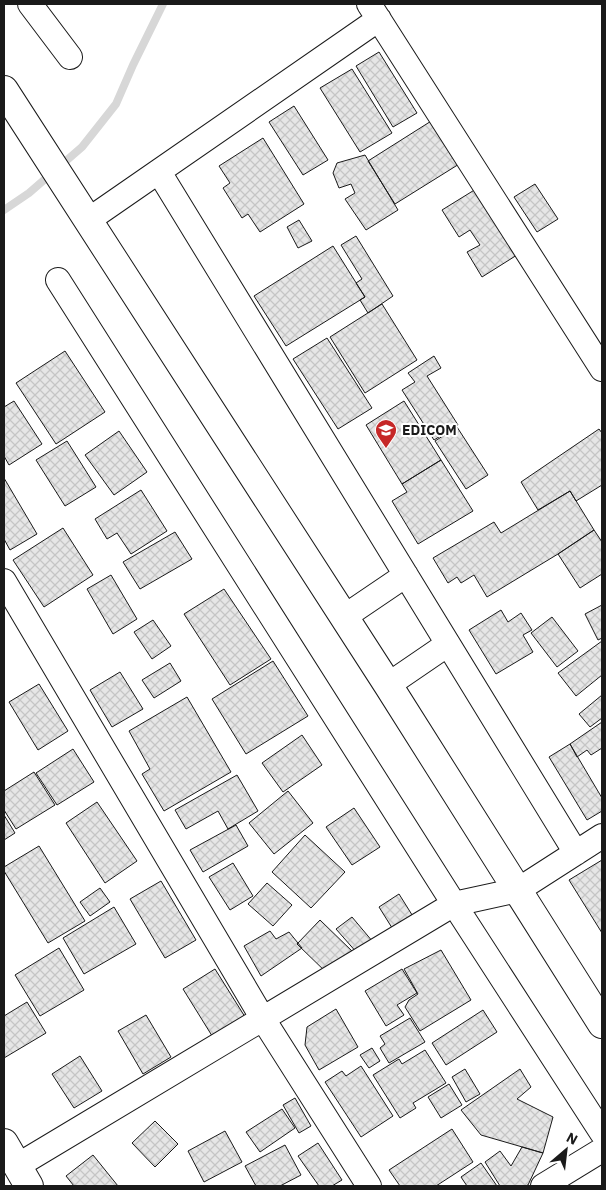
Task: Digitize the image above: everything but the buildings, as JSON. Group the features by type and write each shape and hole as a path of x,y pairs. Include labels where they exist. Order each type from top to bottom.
{"highway":[{"path":"4,90 518,890 595,996 602,1024"}],"street":[{"path":"30,4 70,57"},
{"path":"87,221 159,172 374,12 602,369"},
{"path":"159,172 576,853"},
{"path":"58,280 454,904 602,1133"},
{"path":"344,617 406,575"},
{"path":"4,581 263,1019 369,1186"},
{"path":"388,685 448,644"},
{"path":"22,1173 263,1019 454,904 518,890 602,836"},
{"path":"543,1186 602,1150"}],"waterway":[{"path":"4,210 29,193 82,147 116,104 163,4"}],"place":[{"name":"EDICOM","path":"386,449"}]}
